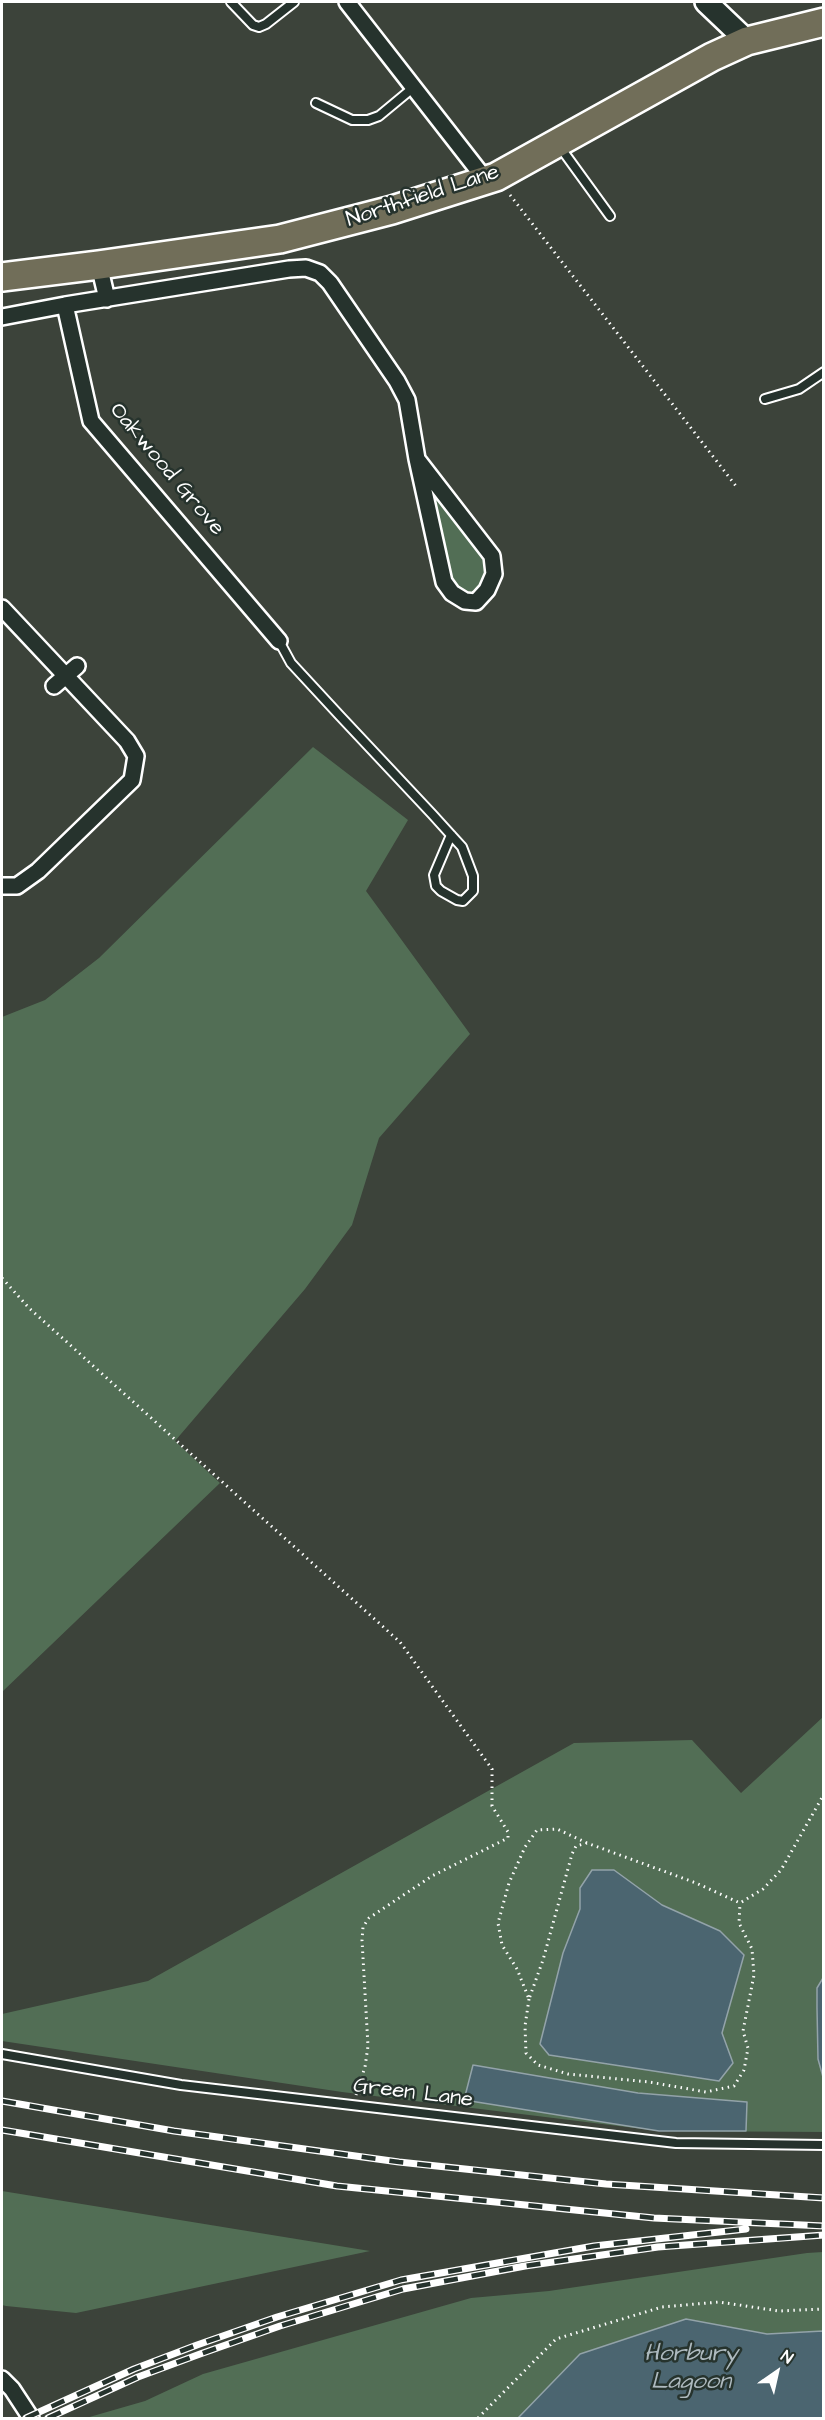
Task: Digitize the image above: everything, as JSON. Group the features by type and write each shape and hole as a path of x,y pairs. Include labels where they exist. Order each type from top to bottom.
{"highway":[{"name":"Northfield Lane","path":"2,277 99,266 280,239 392,210 491,178 712,57 747,41 824,22"}],"main road":[{"path":"706,2 747,41"}],"street":[{"path":"347,2 414,87 491,178"},
{"path":"99,266 107,299"},
{"path":"2,317 289,269 306,268 320,273 330,283 397,381 406,400 417,459 439,568 444,582 452,593 465,601 476,602 487,590 494,574 492,556 417,459"},
{"name":"Oakwood Grove","path":"65,305 91,421 279,640"},
{"path":"2,608 59,681 127,741 136,756 132,780 38,871 9,886"},
{"path":"59,681 77,666"},
{"path":"2,2379 12,2389 32,2418"}],"lane":[{"path":"231,2 253,25 259,27 294,2"},
{"path":"316,103 352,120 368,120 379,116 414,87"},
{"path":"557,143 610,216"},
{"path":"765,399 799,389 824,372"},
{"path":"279,640 291,663 451,835 462,848 473,876 473,891 464,901 457,900 436,886 434,875 451,835"},
{"name":"Green Lane","path":"2,2054 181,2085 676,2143 824,2145"}],"path":[{"path":"491,178 736,486"},
{"path":"2,1278 29,1308 400,1642 492,1769 492,1806 508,1832 508,1838 432,1876 369,1918 363,1927 368,2046 365,2067 352,2105"},
{"path":"740,1903 763,1889 781,1870 824,1794"},
{"path":"529,1999 518,1969 502,1945 498,1923 509,1883 525,1847 537,1830 557,1829 587,1843 696,1883 740,1903"},
{"path":"587,1843 576,1846 572,1854 543,1960 529,1999 525,2026 526,2052 538,2065 568,2074 649,2082 706,2092 734,2086 744,2070 748,2048 743,2031 754,1975 752,1949 739,1923 740,1903"},
{"path":"478,2418 556,2339 662,2307 719,2302 779,2311 824,2309"}],"green space":[{"path":"417,459 492,556 494,574 476,602 452,593"},
{"path":"313,747 408,820 366,891 470,1034 379,1138 352,1225 305,1289 175,1441 220,1483 2,1692 2,1017 45,1000 99,958"},
{"path":"823,1717 823,2132 659,2131 342,2092 2,2041 2,2014 148,1981 574,1743 692,1740 741,1793"},
{"path":"2,2191 370,2251 76,2313 6,2306 2,2305"},
{"path":"823,2252 823,2331 767,2334 686,2319 580,2354 518,2418 86,2418 145,2401 203,2374 471,2298 549,2291"}],"water":[{"path":"592,1870 614,1870 662,1905 720,1931 744,1955 722,2033 733,2063 719,2081 549,2055 540,2044 563,1953 580,1909 580,1888"},
{"path":"823,1978 823,2077 818,2059 817,1988"},
{"path":"473,2065 638,2093 747,2102 746,2131 659,2131 464,2100"},
{"name":"Horbury Lagoon","path":"686,2319 767,2334 823,2331 823,2418 518,2418 580,2354"}],"railway":[{"path":"2,2101 174,2131 399,2162 606,2184 824,2198"},
{"path":"2,2130 337,2186 654,2218 824,2226"},
{"path":"26,2418 134,2369 197,2345 277,2317 401,2280 594,2246 746,2229"},
{"path":"48,2418 138,2377 200,2354 280,2326 403,2289 525,2266 658,2247 824,2235"}]}
